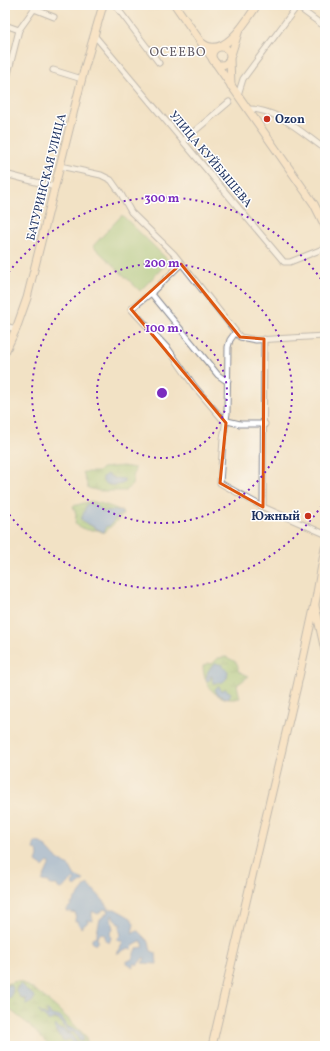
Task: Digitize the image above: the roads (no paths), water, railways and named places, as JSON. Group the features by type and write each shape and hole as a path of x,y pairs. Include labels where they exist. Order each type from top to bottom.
{"street":[{"name":"БАТУРИНСКАЯ УЛИЦА","path":"5,352 16,329 26,298 82,78 103,5"},
{"path":"115,5 159,63"},
{"path":"175,5 314,204 325,226"},
{"path":"214,61 213,53 218,47 230,40 241,28 257,5"},
{"path":"238,95 243,79 297,5 325,27"},
{"path":"5,86 19,30 34,9 54,17"},
{"path":"5,24 19,30"},
{"path":"214,61 219,64 224,64 230,58 241,28"},
{"name":"УЛИЦА КУЙБЫШЕВА","path":"94,35 284,262 290,262 325,248"},
{"path":"200,42 208,47 227,49 230,58 231,86"},
{"path":"53,70 82,78"},
{"path":"183,141 229,102"},
{"path":"247,109 260,110 276,116 325,149"},
{"path":"60,166 101,175 111,180 131,212 161,240 228,321 235,333 245,339 264,340 325,336"},
{"path":"5,174 55,187"},
{"path":"181,264 151,293 131,309 169,350 211,407 223,420 240,424 265,424"},
{"path":"151,293 218,375 225,380 228,380"},
{"path":"5,326 16,329"},
{"path":"235,333 230,340 228,347 227,421 223,439 220,483 263,507 325,534"},
{"path":"263,507 265,424 264,340"},
{"path":"212,1046 315,604 325,548"},
{"path":"315,604 323,629 325,650"}],"water":[{"path":"107,474 113,478 124,479 124,483 113,485 103,482 103,477"},
{"path":"87,504 95,505 103,512 115,510 121,512 122,515 118,515 109,526 106,526 104,532 81,520"},
{"path":"215,663 222,665 222,667 228,671 227,678 223,682 213,683 212,676 210,676 210,680 206,681 208,671"},
{"path":"219,686 221,691 225,689 231,693 228,699 217,694 215,689"},
{"path":"35,842 41,843 55,857 70,867 75,876 84,880 75,887 72,884 75,880 73,879 62,889 58,888 57,885 50,885 49,882 42,881 50,863 48,862 43,867 36,862 38,856 37,850 33,849"},
{"path":"87,884 96,892 109,909 115,909 131,918 134,924 132,933 137,930 149,942 151,951 156,953 157,964 142,963 145,959 144,957 137,965 135,963 133,967 126,962 132,959 138,948 144,947 142,941 133,946 132,949 128,948 116,954 123,941 118,941 117,939 121,935 119,928 121,924 118,924 112,915 113,930 110,933 111,938 109,943 105,940 105,935 101,933 97,937 98,941 95,945 92,942 92,939 96,937 100,919 107,913 108,910 104,909 98,914 92,911 92,921 87,920 88,922 81,928 78,923 79,921 75,921 76,913 66,911"},
{"path":"20,984 35,997 32,1002 26,1005 26,999 21,998 16,991"},
{"path":"11,985 13,988 11,997 6,999 5,987"},
{"path":"47,1010 51,1015 61,1017 67,1027 79,1031 83,1036 83,1041 79,1041 74,1032 68,1032 60,1020 54,1018 49,1021 38,1011 48,1017"},
{"path":"54,1026 57,1026 59,1029 63,1029 67,1034 70,1033 79,1046 75,1046 69,1039 64,1041 57,1033"}],"place":[{"name":"Ozon","path":"267,119"},
{"name":"Южный","path":"308,516"}],"district":[{"name":"ОСЕЕВО","path":"178,51"}]}
